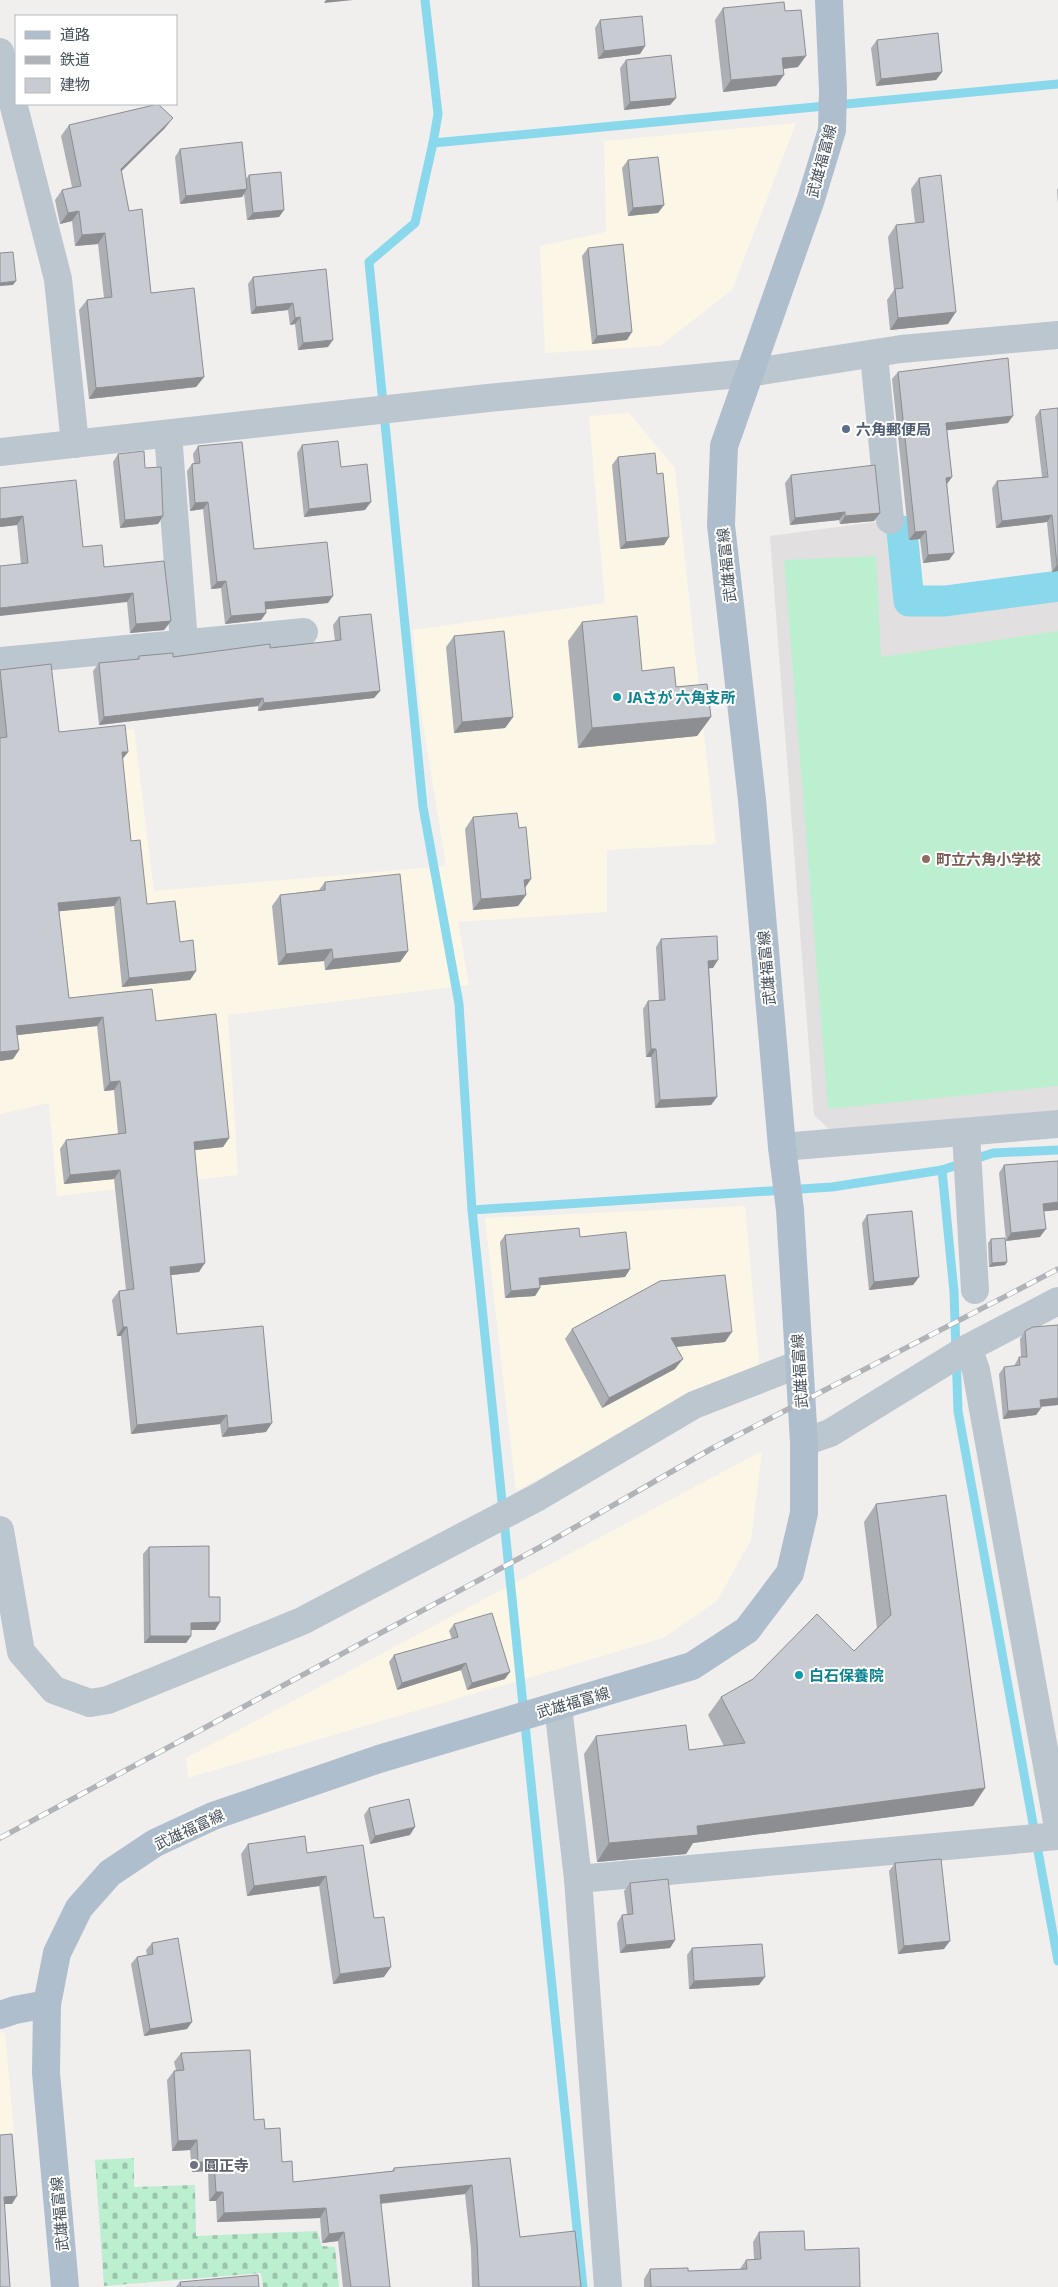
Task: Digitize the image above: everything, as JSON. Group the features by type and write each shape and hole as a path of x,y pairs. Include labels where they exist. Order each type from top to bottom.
{"main road":[{"name":"武雄福富線","path":"65,2287 46,2073 47,2004 57,1953 79,1908 110,1872 155,1843 213,1816 379,1759 692,1666 747,1630 790,1573 804,1513 804,1442 790,1210 783,1159 752,800 722,525 724,446 811,199 832,130 833,90 829,0"},
{"path":"0,2015 47,2004"}],"street":[{"path":"0,52 58,279 75,444"},
{"path":"0,452 749,373 874,355 901,349 1058,335"},
{"path":"874,355 890,520"},
{"path":"168,434 184,642"},
{"path":"0,661 304,632"},
{"path":"783,1159 966,1139 1058,1124"},
{"path":"966,1139 975,1290"},
{"path":"804,1442 830,1433 957,1354 1058,1302"},
{"path":"578,1879 1049,1829 976,1370 957,1354"},
{"path":"0,1530 21,1652 54,1690 90,1703 108,1700 302,1621 538,1497 694,1405 798,1364"},
{"path":"552,1708 578,1879 608,2287"}],"shaded area":[{"path":"796,123 732,290 660,346 545,353 540,246 606,232 604,141"},
{"path":"629,413 675,468 716,844 607,850 607,912 458,922 469,985 228,1015 238,1175 57,1196 49,1103 0,1114 0,741 134,729 154,891 446,866 420,705 413,630 605,603 589,416"},
{"name":"町立六角小学校","path":"894,521 905,607 945,607 1058,592 1058,1110 830,1130 814,1115 770,536"},
{"path":"745,1206 760,1372 694,1394 516,1491 485,1218"},
{"path":"762,1451 751,1540 717,1601 663,1638 188,1778 186,1758"},
{"path":"5,2032 14,2134 0,2136 0,2033"}],"green space":[{"name":"町立六角小学校","path":"876,556 881,657 1058,631 1058,1086 828,1109 784,560"},
{"path":"134,2158 134,2187 195,2185 196,2236 317,2231 322,2246 335,2247 339,2287 263,2287 261,2273 104,2286 95,2160"}],"building":[{"path":"784,2 785,11 801,10 806,56 782,58 784,75 731,80 723,8"},
{"path":"642,16 645,46 604,51 600,20"},
{"path":"938,33 942,72 881,79 877,40"},
{"path":"671,55 676,98 630,102 626,60"},
{"path":"154,105 159,105 173,118 121,169 129,211 142,209 151,293 194,288 204,377 96,388 87,300 112,297 105,233 82,235 79,211 68,213 62,190 81,186 69,125"},
{"path":"242,142 247,189 186,196 180,149"},
{"path":"658,157 664,205 633,208 628,160"},
{"path":"281,172 284,210 253,213 249,175"},
{"path":"941,175 956,312 898,318 895,289 903,288 896,225 924,222 919,178"},
{"path":"623,244 632,332 597,336 588,248"},
{"path":"13,252 16,281 0,283 0,253"},
{"path":"326,269 333,340 303,343 300,317 295,318 293,303 256,307 253,277"},
{"path":"1008,358 1013,416 946,423 952,477 946,478 954,553 928,555 926,531 915,532 898,372"},
{"path":"1058,408 1057,565 1052,515 1002,521 997,481 1048,477 1040,410"},
{"path":"338,441 341,467 367,464 371,502 309,509 302,445"},
{"path":"242,442 254,549 327,542 333,596 265,602 266,613 231,616 226,581 217,582 208,502 195,503 192,464 200,463 198,446"},
{"path":"144,451 145,468 161,467 163,516 125,520 118,454"},
{"path":"655,453 657,474 663,473 669,537 626,542 618,457"},
{"path":"875,465 880,513 845,516 845,512 795,518 791,475"},
{"path":"76,480 83,547 102,545 104,567 164,561 171,621 136,624 133,593 0,608 0,566 28,563 23,516 0,519 0,488"},
{"path":"371,614 380,691 264,703 263,698 104,717 99,663 139,659 139,656 173,653 173,657 270,644 270,648 341,640 339,617"},
{"path":"637,616 642,671 674,667 676,687 707,684 711,717 592,728 582,622"},
{"path":"504,631 513,717 462,722 454,636"},
{"path":"51,664 59,732 125,725 128,752 122,752 131,841 140,840 147,904 175,901 180,942 193,940 196,971 129,978 120,897 58,903 69,998 152,989 156,1021 216,1014 229,1138 194,1142 205,1263 170,1267 177,1334 263,1326 272,1423 228,1428 227,1415 137,1425 127,1327 123,1327 119,1291 134,1289 120,1170 70,1175 66,1140 126,1133 120,1081 110,1082 103,1017 16,1026 19,1050 0,1052 0,738 7,737 0,670"},
{"path":"517,813 519,828 526,827 531,879 524,880 526,895 481,899 473,817"},
{"path":"400,874 408,951 333,959 332,949 286,954 280,895 325,890 325,882"},
{"path":"717,936 718,960 708,961 717,1097 660,1100 656,1049 651,1049 648,1001 665,1000 661,939"},
{"path":"1058,1161 1058,1202 1043,1204 1046,1229 1011,1233 1004,1165"},
{"path":"912,1211 919,1277 874,1282 867,1215"},
{"path":"579,1228 580,1237 626,1232 630,1269 539,1278 540,1288 511,1291 505,1235"},
{"path":"1005,1238 1007,1262 992,1263 991,1239"},
{"path":"725,1275 732,1332 671,1338 683,1359 609,1398 572,1329 660,1281"},
{"path":"1058,1325 1058,1398 1040,1400 1041,1408 1008,1411 1004,1367 1020,1365 1019,1357 1027,1357 1025,1331 1033,1327"},
{"name":"白石保養院","path":"946,1495 985,1788 697,1826 698,1835 609,1843 596,1736 686,1725 689,1750 745,1743 721,1697 753,1679 817,1614 854,1651 891,1615 876,1504"},
{"path":"209,1546 209,1597 220,1597 220,1622 191,1623 191,1636 150,1636 149,1547"},
{"path":"492,1613 510,1672 472,1683 466,1663 402,1683 394,1655 458,1637 454,1624"},
{"path":"409,1799 415,1827 375,1836 369,1808"},
{"path":"305,1836 307,1853 363,1845 374,1918 384,1917 391,1967 340,1974 326,1876 254,1886 248,1844"},
{"path":"941,1859 950,1941 904,1946 895,1863"},
{"path":"668,1879 675,1940 626,1945 622,1915 633,1914 630,1883"},
{"path":"178,1938 192,2022 150,2029 137,1957 153,1954 152,1943"},
{"path":"762,1944 765,1977 694,1981 692,1948"},
{"path":"250,2050 254,2120 264,2119 265,2129 280,2128 282,2162 292,2161 293,2182 394,2171 394,2168 510,2158 520,2237 575,2231 581,2287 479,2287 472,2185 380,2195 390,2287 351,2287 344,2232 329,2234 326,2208 224,2213 223,2192 216,2192 214,2162 198,2162 197,2140 178,2141 174,2071 184,2070 181,2053"},
{"path":"12,2134 17,2196 4,2197 10,2287 0,2287 0,2135"},
{"path":"804,2231 805,2250 859,2248 860,2287 651,2287 650,2269 688,2268 688,2271 747,2269 746,2260 761,2259 759,2232"},
{"path":"258,2275 259,2287 181,2287 180,2282"}],"waterway":[{"path":"425,0 438,114 433,143 415,223 369,262 423,807 459,1004 472,1210 832,1187 942,1170 993,1153 1058,1150"},
{"path":"433,143 1058,84"},
{"path":"902,531 909,601 945,601 1058,586"},
{"path":"942,1170 954,1292 958,1411 1058,1961"},
{"path":"472,1210 583,2287"}],"railway":[{"path":"0,1838 544,1545 711,1449 1058,1269"}],"place":[{"name":"六角郵便局","path":"846,429"},
{"name":"JAさが 六角支所","path":"617,697"},
{"name":"町立六角小学校","path":"926,859"},
{"name":"白石保養院","path":"799,1675"},
{"name":"圓正寺","path":"194,2165"}]}
